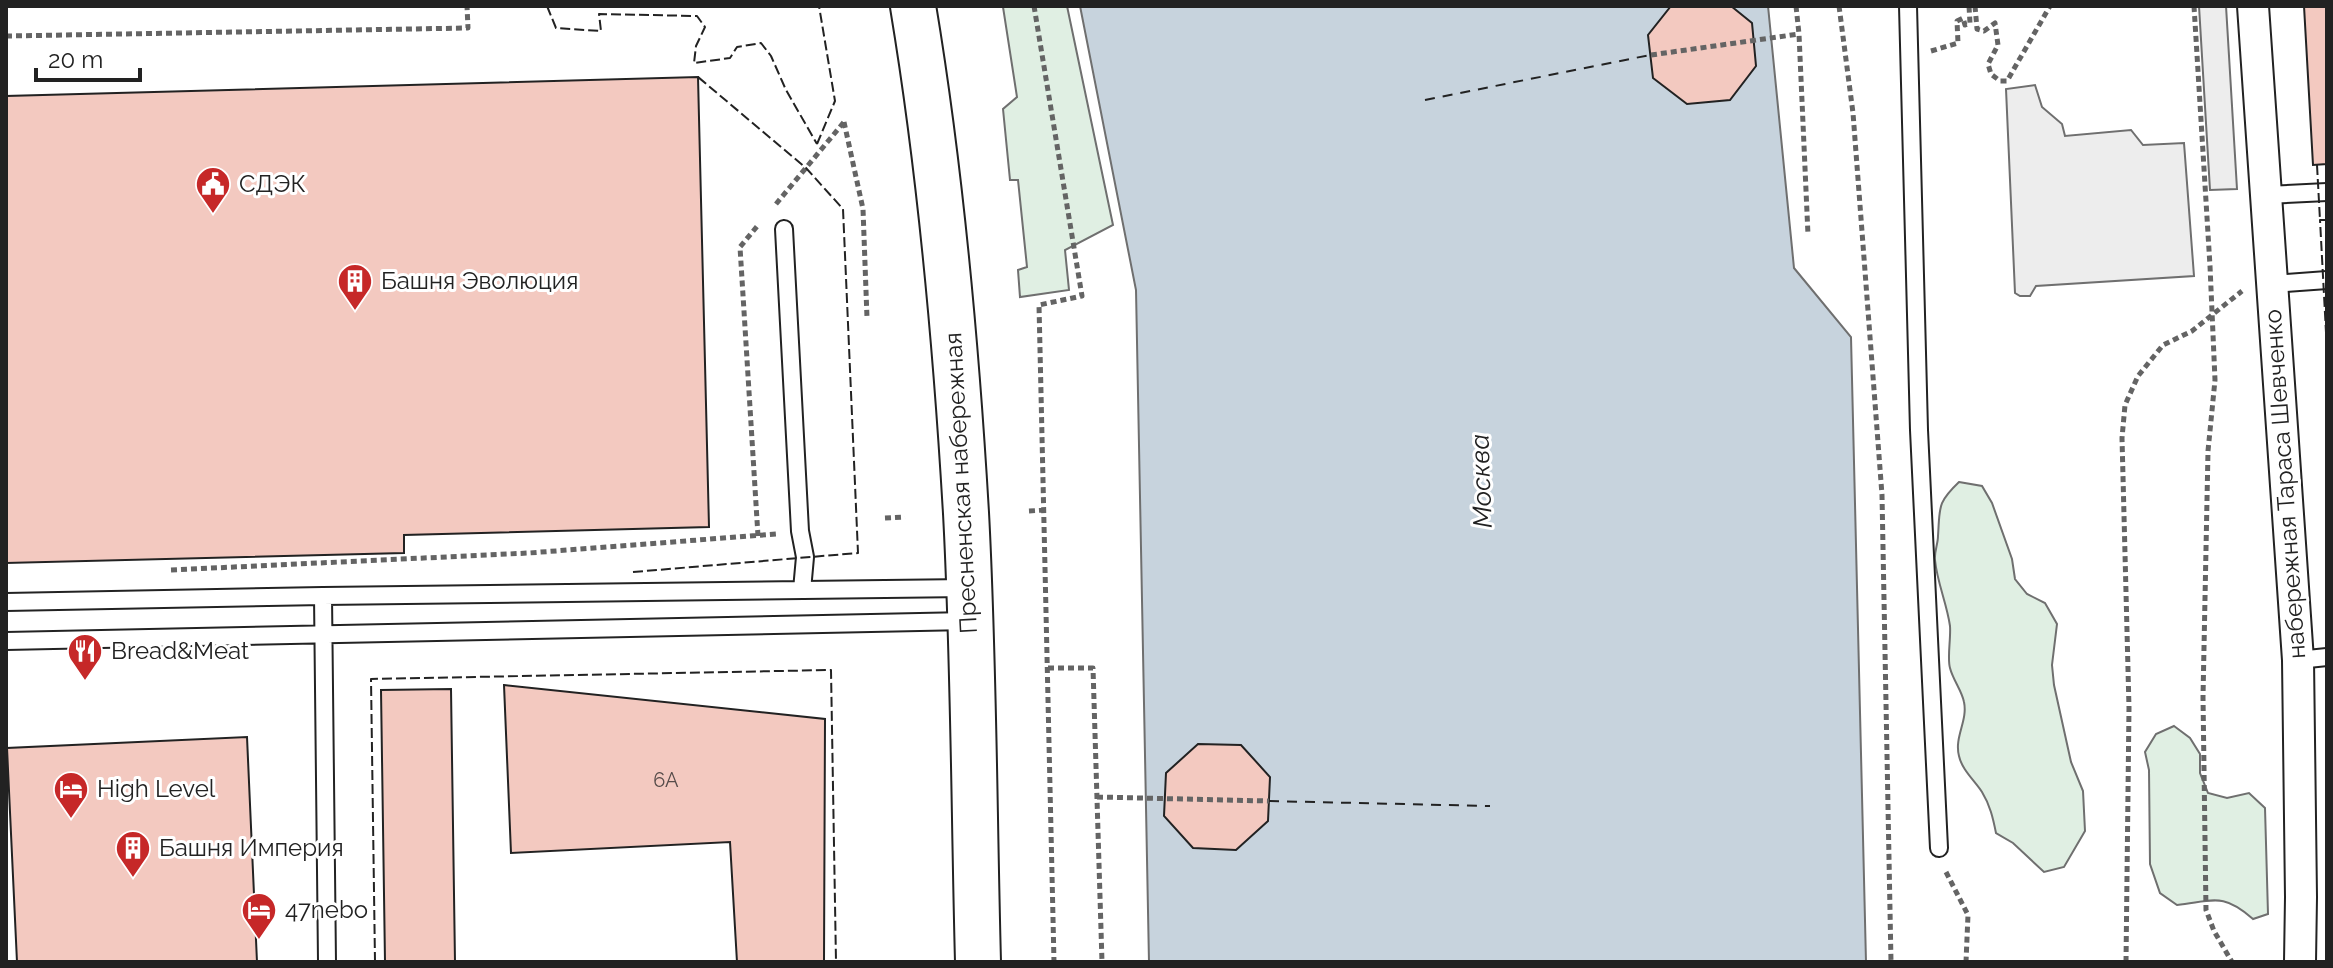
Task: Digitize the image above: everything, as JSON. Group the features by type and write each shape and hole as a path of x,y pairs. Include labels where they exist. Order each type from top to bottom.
{"main road":[{"name":"Пресненская набережная","path":"913,6 928,91 942,205 956,362 969,604 978,962"}],"street":[{"name":"набережная Тараса Шевченко","path":"2253,6 2266,195 2259,286 2312,658 2300,962"}],"lane":[{"path":"1908,6 1919,430 1939,848"},
{"path":"2266,195 2327,192"},
{"path":"784,229 800,531 805,557 802,590"},
{"path":"2259,286 2327,280"},
{"path":"6,602 802,590 969,604"},
{"path":"323,596 327,962"},
{"path":"6,641 324,634 969,604"}],"path":[{"path":"6,36 468,28 467,6"},
{"path":"1034,6 1082,296 1039,305 1054,962"},
{"path":"1796,6 1808,235"},
{"path":"1839,6 1853,113 1882,495 1891,962"},
{"path":"1943,48 1958,43 1957,21 1963,18 1965,25 1970,23 1969,6"},
{"path":"1975,6 1977,29 1984,31 1995,23 1998,45 1988,64 1991,74 2000,81 2007,81 2050,6"},
{"path":"2194,6 2215,380 2208,451 2203,697 2206,910 2232,962"},
{"path":"1651,55 1799,34"},
{"path":"844,122 863,209 867,318"},
{"path":"2126,962 2129,708 2122,438 2125,405 2138,376 2163,345 2192,331 2212,313 2259,286"},
{"path":"1029,511 1045,510"},
{"path":"885,518 905,517"},
{"path":"164,571 529,553 800,531"},
{"path":"1048,668 1093,668 1102,962"},
{"path":"1097,797 1269,801"},
{"path":"1939,848 1944,868 1968,915 1966,962"}],"green space":[{"path":"1067,6 1113,225 1065,250 1069,290 1020,297 1018,270 1027,267 1018,180 1010,180 1003,109 1017,97 1003,7"},
{"path":"1959,482 1982,486 1992,503 2012,559 2015,579 2027,594 2045,603 2057,624 2052,665 2054,685 2071,762 2083,791 2085,831 2064,867 2044,872 2013,843 1996,833 1987,802 1959,756 1958,742 1965,709 1950,668 1950,626 1935,557 1941,506"},
{"path":"2174,726 2190,738 2200,754 2200,773 2208,793 2227,798 2249,793 2265,808 2268,914 2253,919 2234,905 2217,900 2177,905 2160,893 2150,864 2149,770 2145,752 2156,734"}],"shaded area":[{"path":"2199,6 2226,6 2237,189 2210,190"},
{"path":"2035,85 2042,107 2062,124 2065,136 2131,130 2143,145 2184,143 2194,276 2036,286 2030,296 2015,293 2006,89"}],"water":[{"name":"Москва","path":"1080,6 1768,6 1794,268 1851,337 1866,962 1149,962 1136,290"}],"building":[{"path":"1671,6 1731,6 1752,23 1756,66 1730,100 1687,104 1653,78 1648,35"},
{"path":"2304,6 2327,6 2327,164 2313,165"},
{"name":"Башня Эволюция","path":"698,77 709,527 404,535 404,553 6,563 6,96"},
{"path":"504,685 825,719 824,962 737,962 730,842 511,853"},
{"path":"451,689 455,962 385,962 381,690"},
{"name":"Башня Империя","path":"247,737 257,962 17,962 7,748"},
{"path":"1198,744 1241,745 1270,777 1268,821 1236,850 1193,848 1164,816 1166,773"}],"ferry route":[{"path":"1425,100 1650,55"},
{"path":"1269,801 1490,806"}],"fence":[{"path":"547,6 556,28 601,31 599,14 697,16 705,27 696,46 694,63 730,58 737,47 761,43 771,56 786,90 817,144"},
{"path":"817,144 835,101 819,6"},
{"path":"633,572 858,553 843,209 806,168 698,77"},
{"path":"2317,165 2320,220"},
{"path":"2327,220 2320,220 2327,351"},
{"path":"375,962 371,679 831,670 836,962"}],"place":[{"name":"СДЭК","path":"213,215"},
{"name":"Башня Эволюция","path":"355,312"},
{"name":"Bread&Meat","path":"85,682"},
{"name":"High Level","path":"71,820"},
{"name":"Башня Империя","path":"133,879"},
{"name":"47nebo","path":"259,941"}]}
